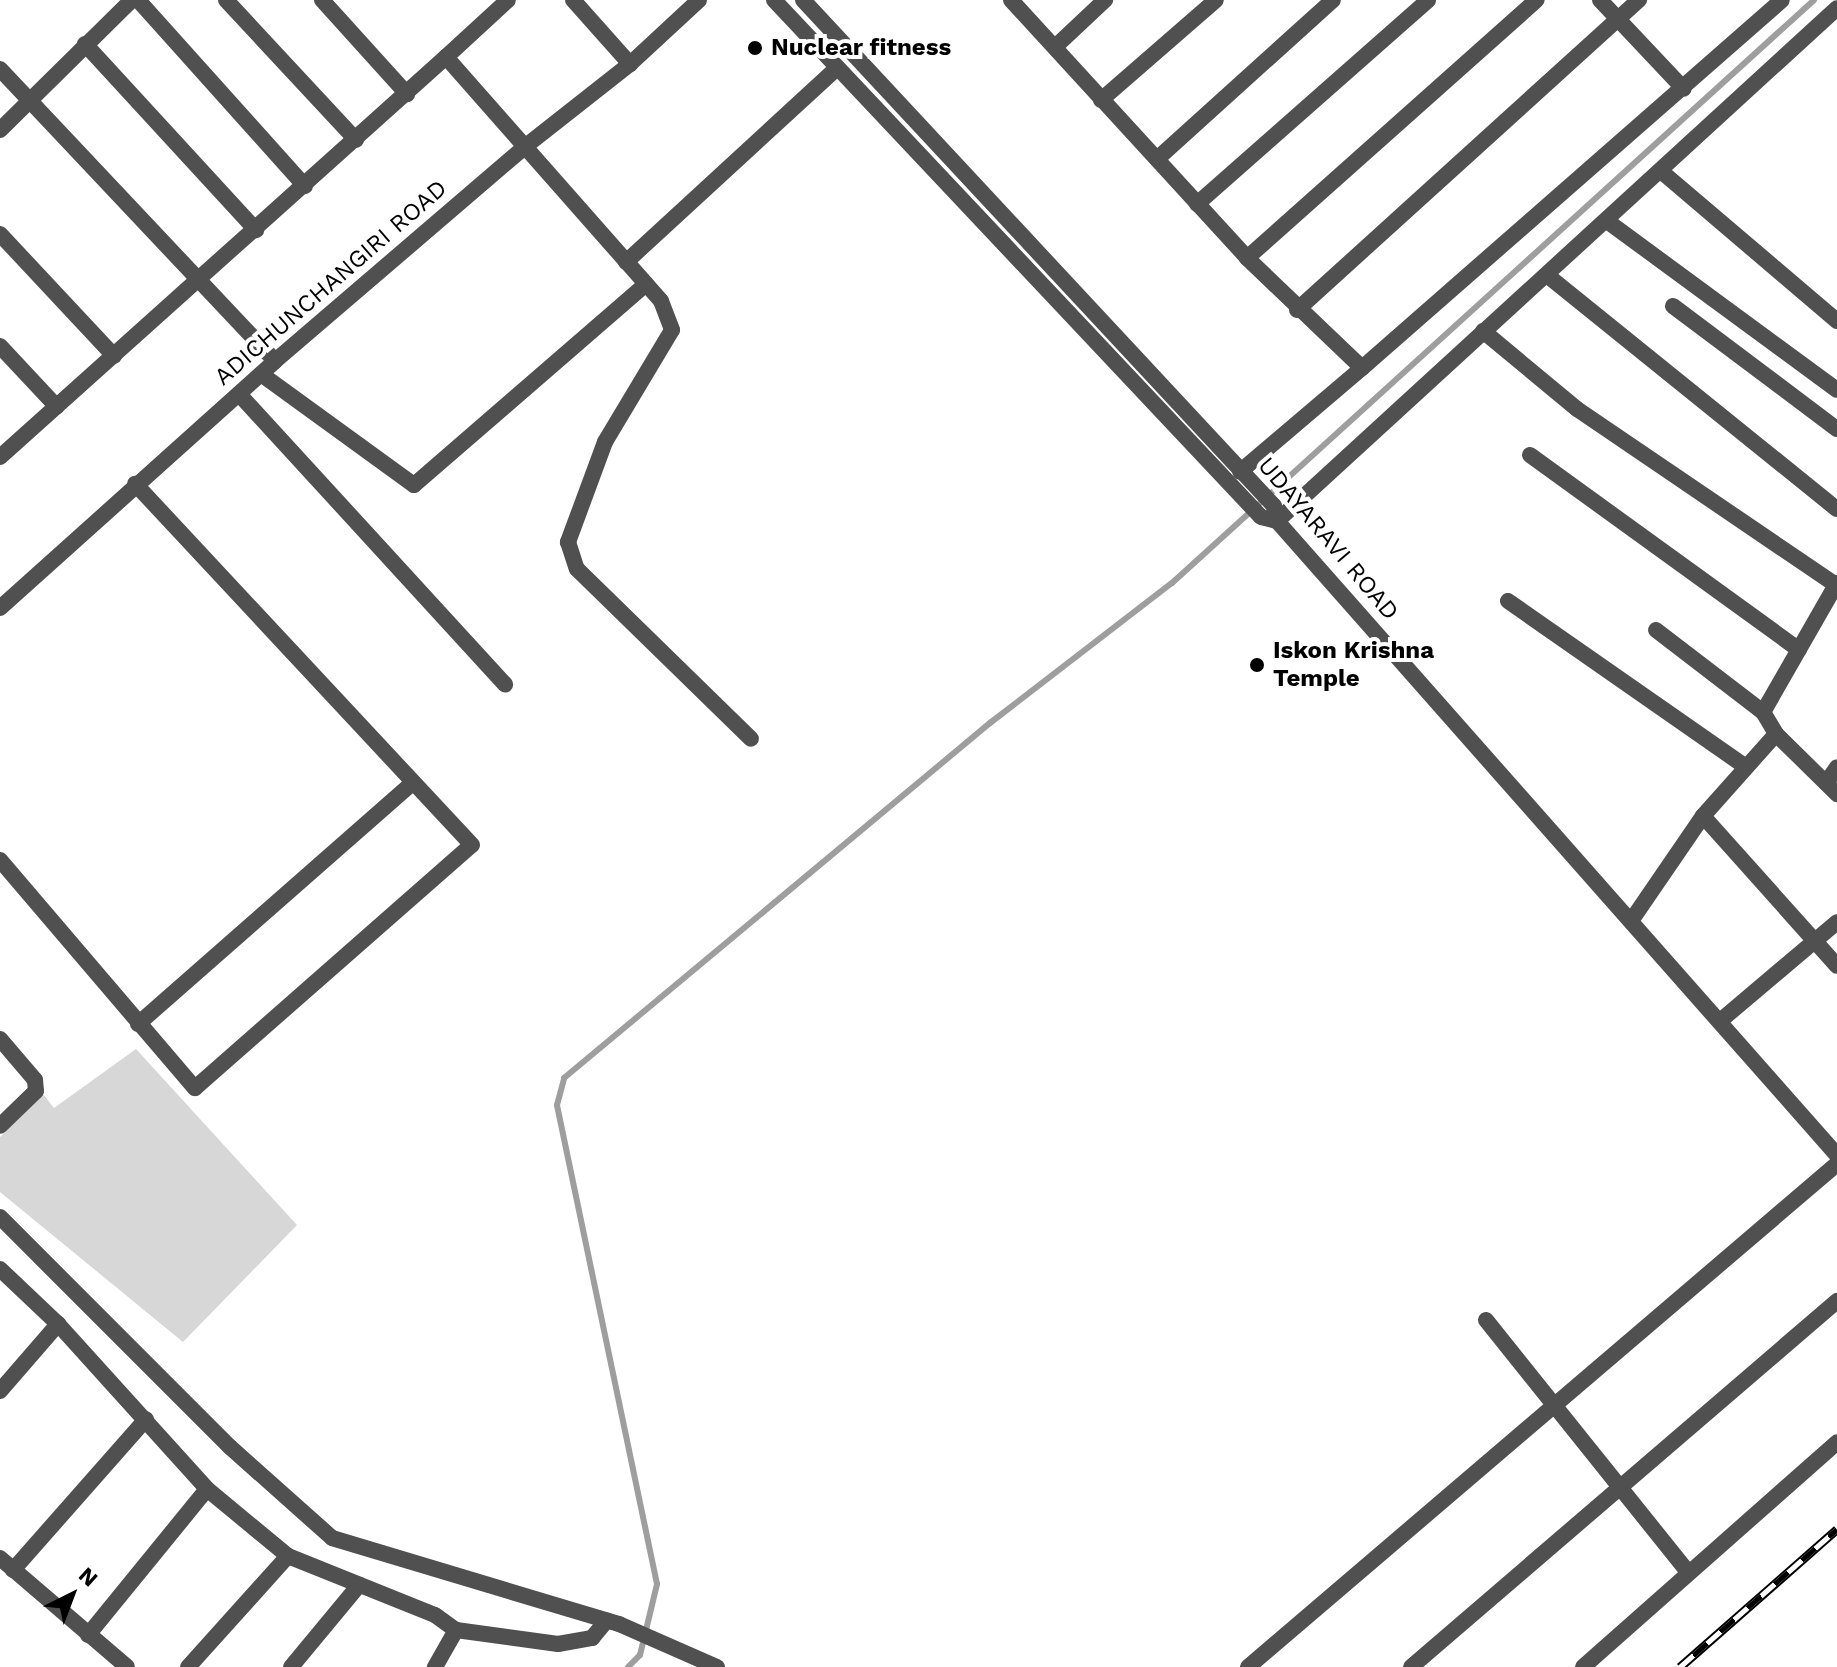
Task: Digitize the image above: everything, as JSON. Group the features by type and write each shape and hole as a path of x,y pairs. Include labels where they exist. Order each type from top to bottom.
{"street":[{"path":"0,130 85,44 135,0 305,186"},
{"path":"226,0 356,140"},
{"path":"322,0 407,94"},
{"path":"2,451 199,283 508,0"},
{"path":"573,0 630,64"},
{"name":"ADICHUNCHANGIRI ROAD","path":"0,608 275,361 522,149 630,64 699,0"},
{"path":"774,0 1239,478 1782,0"},
{"name":"UDAYARAVI ROAD","path":"803,0 1239,478 1837,1155"},
{"path":"1011,0 1247,258 1297,310 1362,368"},
{"path":"1055,47 1105,0"},
{"path":"1101,100 1216,0"},
{"path":"1157,159 1333,0"},
{"path":"1197,204 1428,0"},
{"path":"1247,258 1537,0"},
{"path":"1600,0 1684,89"},
{"path":"1297,310 1639,0"},
{"path":"1271,515 1548,276 1837,8"},
{"path":"85,44 256,230"},
{"path":"446,57 522,149 661,301 672,330 605,442 568,542 577,569 751,739"},
{"path":"626,262 837,68"},
{"path":"0,69 275,361"},
{"path":"1662,172 1837,321"},
{"path":"1607,221 1837,390"},
{"path":"0,234 114,356"},
{"path":"1548,276 1837,509"},
{"path":"261,374 414,485 646,284"},
{"path":"1673,306 1837,429"},
{"path":"1483,331 1577,409 1836,584 1763,712"},
{"path":"0,346 57,407"},
{"path":"239,394 505,684"},
{"path":"1530,455 1799,650"},
{"path":"0,860 195,1088 472,845 135,484"},
{"path":"1508,601 1746,767"},
{"path":"1656,630 1763,712 1776,734 1831,788 1837,767"},
{"path":"1631,921 1703,816 1776,734"},
{"path":"138,1024 413,782"},
{"path":"1703,816 1837,966"},
{"path":"1720,1021 1837,922"},
{"path":"0,1039 35,1080 36,1091 0,1126"},
{"path":"1253,1665 1556,1409 1837,1164"},
{"path":"0,1217 230,1447 332,1538 613,1622 717,1667"},
{"path":"0,1269 58,1324 207,1489 288,1556 435,1615 456,1630 558,1644 592,1638 613,1622"},
{"path":"1411,1667 1837,1301"},
{"path":"1486,1320 1688,1572"},
{"path":"0,1391 58,1324"},
{"path":"13,1570 146,1419"},
{"path":"1583,1667 1837,1442"},
{"path":"88,1635 207,1489"},
{"path":"188,1667 288,1556"},
{"path":"0,1558 127,1667"},
{"path":"291,1667 359,1585"},
{"path":"435,1667 456,1630"}],"shaded area":[{"path":"136,1049 297,1225 183,1342 0,1192 0,1137 43,1094 54,1108"}],"waterway":[{"path":"628,1667 640,1655 657,1584 557,1105 564,1078 990,723 1172,583 1814,0"}],"railway":[{"path":"1680,1667 1837,1529"}],"place":[{"name":"Nuclear fitness","path":"755,48"},
{"name":"Iskon Krishna Temple","path":"1257,665"}]}
